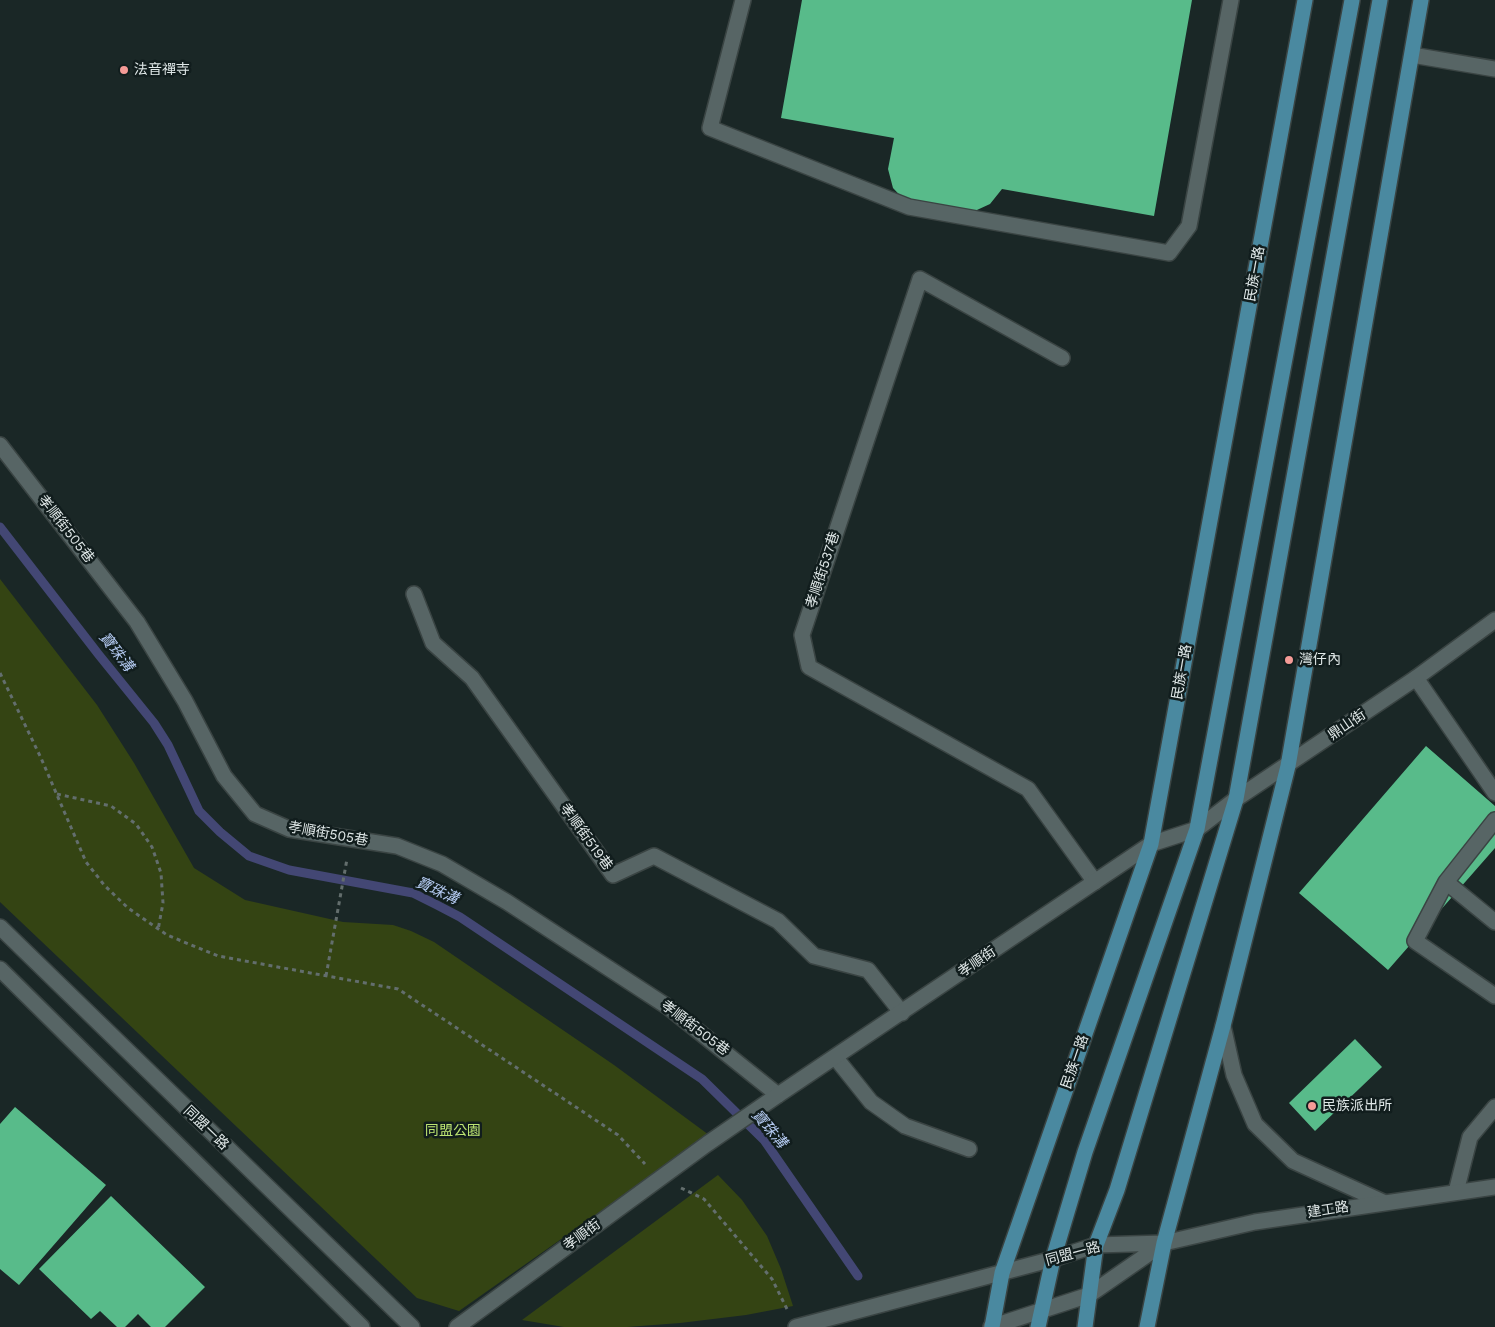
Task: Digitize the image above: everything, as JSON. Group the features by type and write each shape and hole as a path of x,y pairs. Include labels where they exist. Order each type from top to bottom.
{"main road":[{"name":"民族一路","path":"992,1327 1002,1273 1151,844 1305,0"},
{"path":"1039,1320 1054,1259 1086,1152 1197,828 1352,0"},
{"path":"1085,1327 1096,1246 1117,1190 1236,799 1380,0"},
{"path":"1147,1327 1164,1242 1223,1026 1288,766 1422,0"}],"street":[{"path":"743,0 710,128 908,207 1169,253 1189,226 1231,0"},
{"path":"1412,55 1495,69"},
{"name":"孝順街537巷","path":"1062,358 920,280 802,635 809,667 1028,788 1095,882"},
{"name":"孝順街505巷","path":"0,445 137,622 185,701 224,776 256,814 289,829 397,846 442,864 668,1007 778,1095"},
{"name":"孝順街519巷","path":"414,594 433,642 472,678 613,875 654,856 778,921 814,956 868,970 902,1013"},
{"name":"鼎山街","path":"1197,828 1236,799 1288,766 1416,678 1495,620"},
{"path":"1416,678 1495,793"},
{"path":"1495,820 1446,882 1415,941 1495,996"},
{"name":"孝順街","path":"457,1327 707,1144 778,1095 1151,844 1197,828"},
{"path":"1446,882 1495,922"},
{"name":"同盟一路","path":"0,927 412,1327"},
{"path":"0,970 41,1008 362,1327"},
{"path":"1223,1026 1234,1075 1255,1124 1293,1161 1383,1202"},
{"path":"835,1057 871,1102 905,1126 969,1149"},
{"path":"1456,1192 1470,1137 1495,1107"},
{"name":"建工路","path":"1164,1242 1255,1222 1495,1187"},
{"path":"992,1327 1039,1320 1089,1295 1164,1242"},
{"name":"同盟一路","path":"796,1327 1054,1259 1096,1246 1164,1242"}],"path":[{"path":"0,673 57,794 86,862 104,886 128,908 167,935 218,956 398,989 618,1135 660,1178 704,1199 772,1279 796,1327"},
{"path":"57,794 111,806 136,824 152,847 161,873 163,903 158,930"},
{"path":"326,976 350,838"}],"green space":[{"name":"同盟公園","path":"0,579 97,705 134,763 194,868 245,900 343,922 393,925 434,942 614,1065 709,1135 459,1311 417,1298 0,902"},
{"path":"718,1175 742,1200 767,1236 781,1269 793,1306 746,1315 627,1327 564,1327 522,1320"}],"building":[{"path":"802,0 1192,0 1154,216 1002,189 990,204 966,215 908,204 893,188 888,169 894,138 781,118"},
{"path":"1426,746 1495,806 1495,848 1388,970 1299,893"},
{"path":"1355,1039 1382,1067 1315,1131 1289,1103"},
{"path":"15,1107 106,1185 19,1285 0,1269 0,1124"},
{"path":"111,1196 205,1287 165,1327 151,1327 138,1314 125,1327 117,1327 100,1311 91,1319 39,1269"}],"waterway":[{"name":"寶珠溝","path":"0,527 154,723 168,745 199,811 220,832 249,856 289,870 413,893 437,905 460,917 702,1079 764,1140 858,1276"}],"place":[{"name":"法音禪寺","path":"124,70"},
{"name":"灣仔內","path":"1289,660"},
{"name":"民族派出所","path":"1312,1106"}]}
